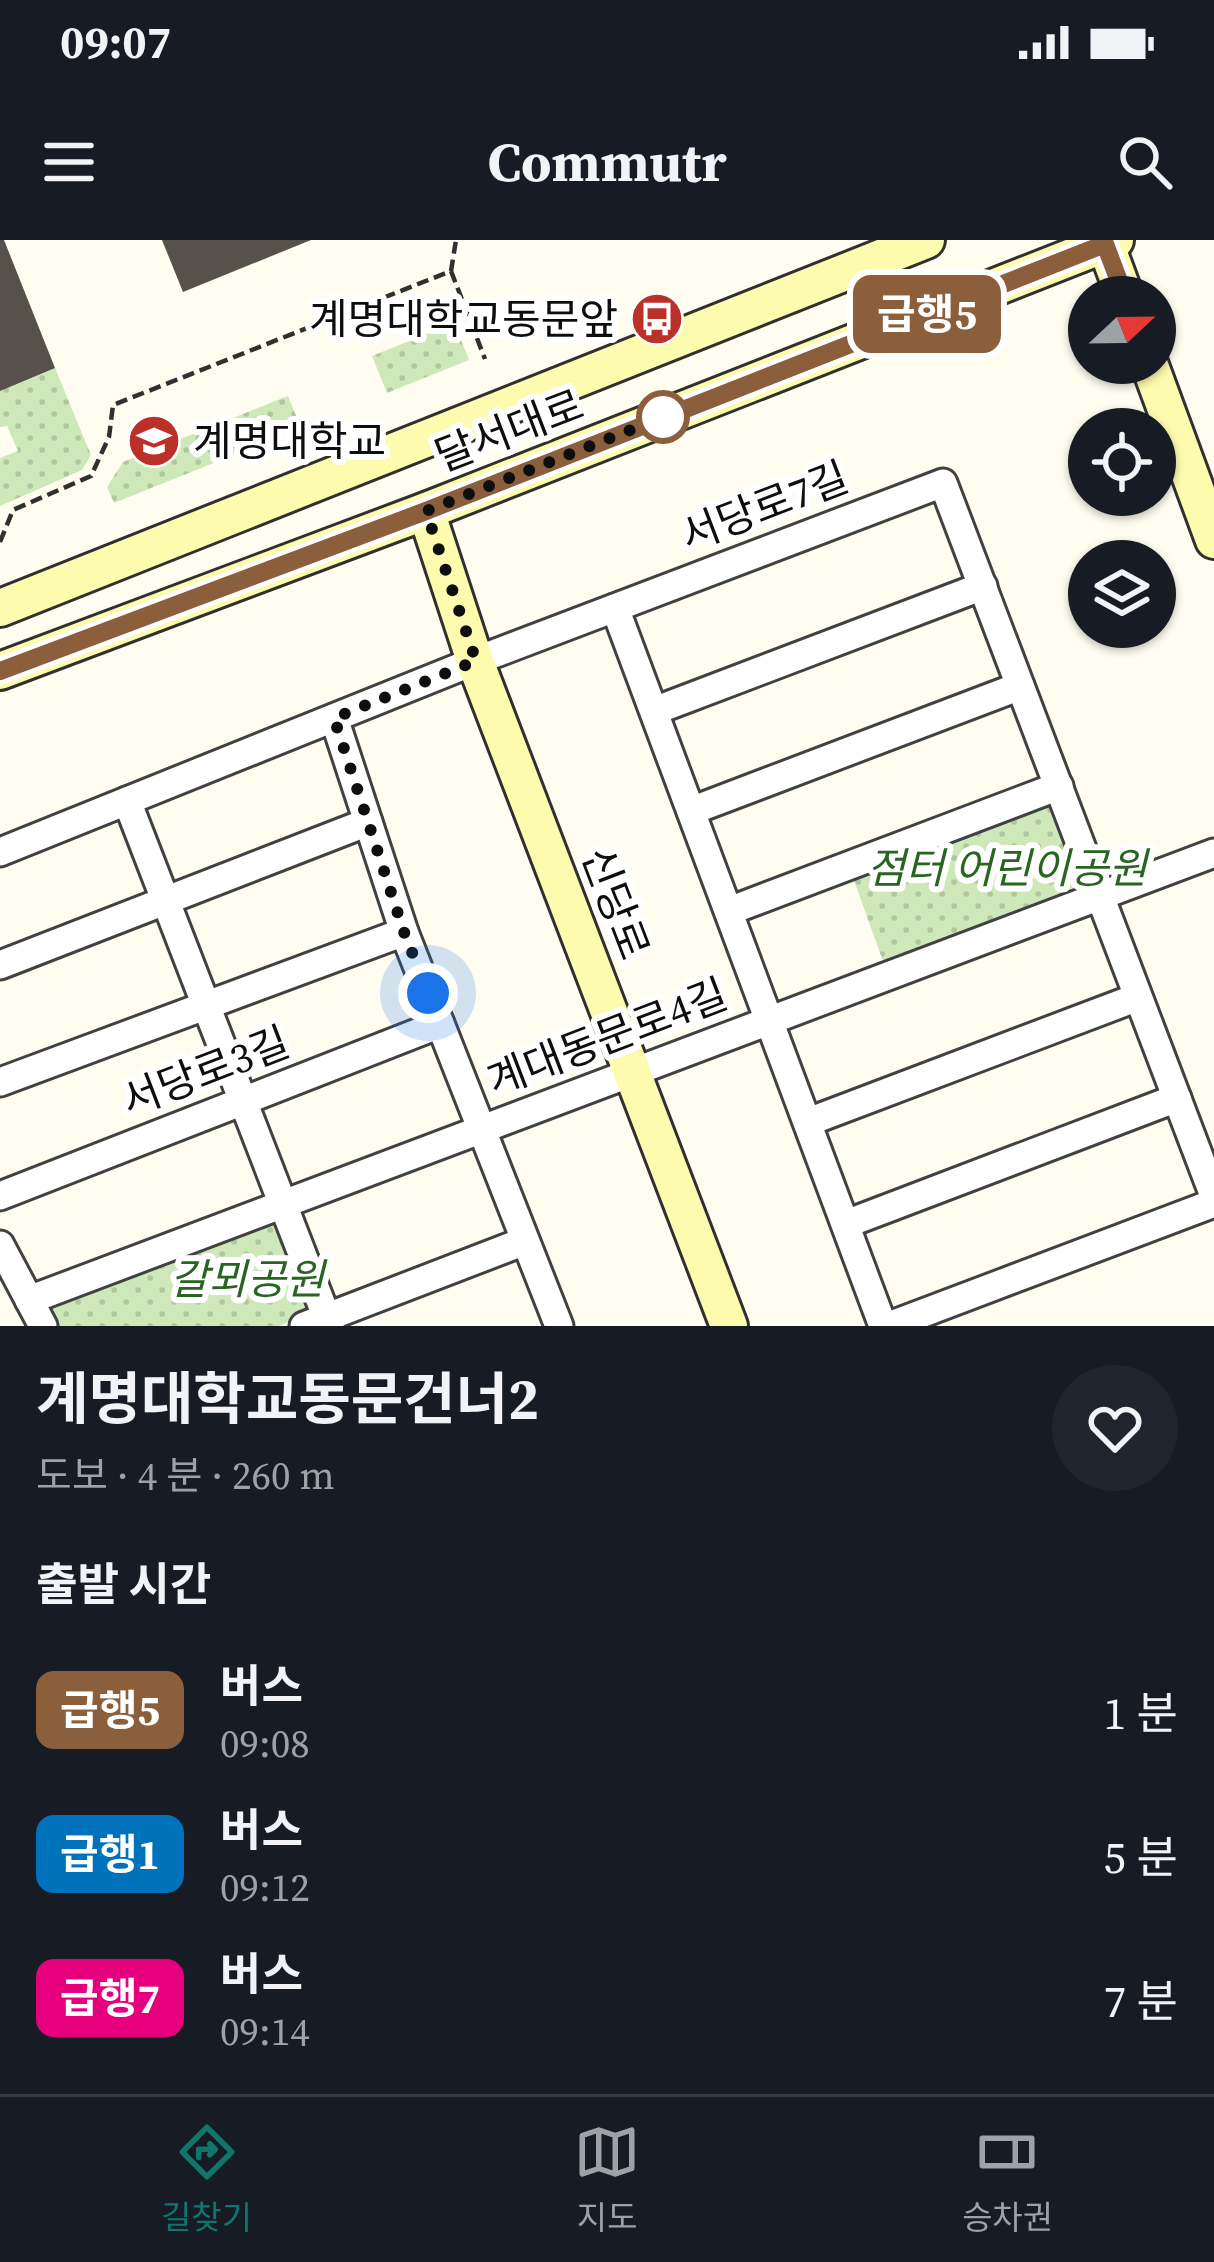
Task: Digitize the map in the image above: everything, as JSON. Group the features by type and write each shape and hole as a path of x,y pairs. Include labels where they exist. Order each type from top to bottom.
{"main road":[{"name":"달서대로","path":"0,608 926,240"},
{"name":"달서대로","path":"0,671 426,511 1108,241"},
{"path":"1108,241 1119,276"},
{"path":"1157,384 1214,540"},
{"name":"신당로","path":"426,511 476,661 730,1326"}],"street":[{"name":"서당로7길","path":"944,483 983,586 1214,1200 886,1326 615,608 944,483"},
{"path":"654,711 983,586"},
{"path":"0,852 615,608"},
{"path":"691,811 1020,686"},
{"path":"334,718 404,932 559,1326"},
{"path":"729,911 1058,786"},
{"path":"127,801 283,1204 320,1323 525,1241"},
{"path":"0,965 368,822"},
{"name":"계대동문로4길","path":"28,1300 1214,853"},
{"name":"서당로3길","path":"0,1082 404,932"},
{"path":"808,1122 1138,997"},
{"name":"서당로3길","path":"0,1196 440,1024"},
{"path":"846,1224 1177,1098"},
{"path":"0,1245 43,1326"}],"path":[{"path":"455,240 451,272 485,359"},
{"path":"0,542 13,510 91,476 110,437 113,405 451,272"}],"green space":[{"path":"445,300 469,360 387,393 372,356 434,331"},
{"path":"55,368 91,455 82,470 0,506 0,458 18,451 7,426 0,427 0,390"},
{"path":"288,396 301,428 114,503 107,487 123,462"},
{"name":"점터 어린이공원","path":"1054,794 1091,892 885,967 851,872"},
{"name":"갈뫼공원","path":"273,1220 312,1312 279,1326 53,1326 44,1307"}],"building":[{"path":"0,240 4,240 55,368 0,391"},
{"path":"162,240 311,240 183,292"}],"bus line":[{"name":"급행5","path":"0,671 426,511 1105,244 1117,276"}],"place":[{"name":"계명대학교동문앞","path":"657,319"},
{"name":"계명대학교","path":"154,441"}],"route":[{"path":"428,993 334,718 476,661 426,511 676,412 663,417"}]}
